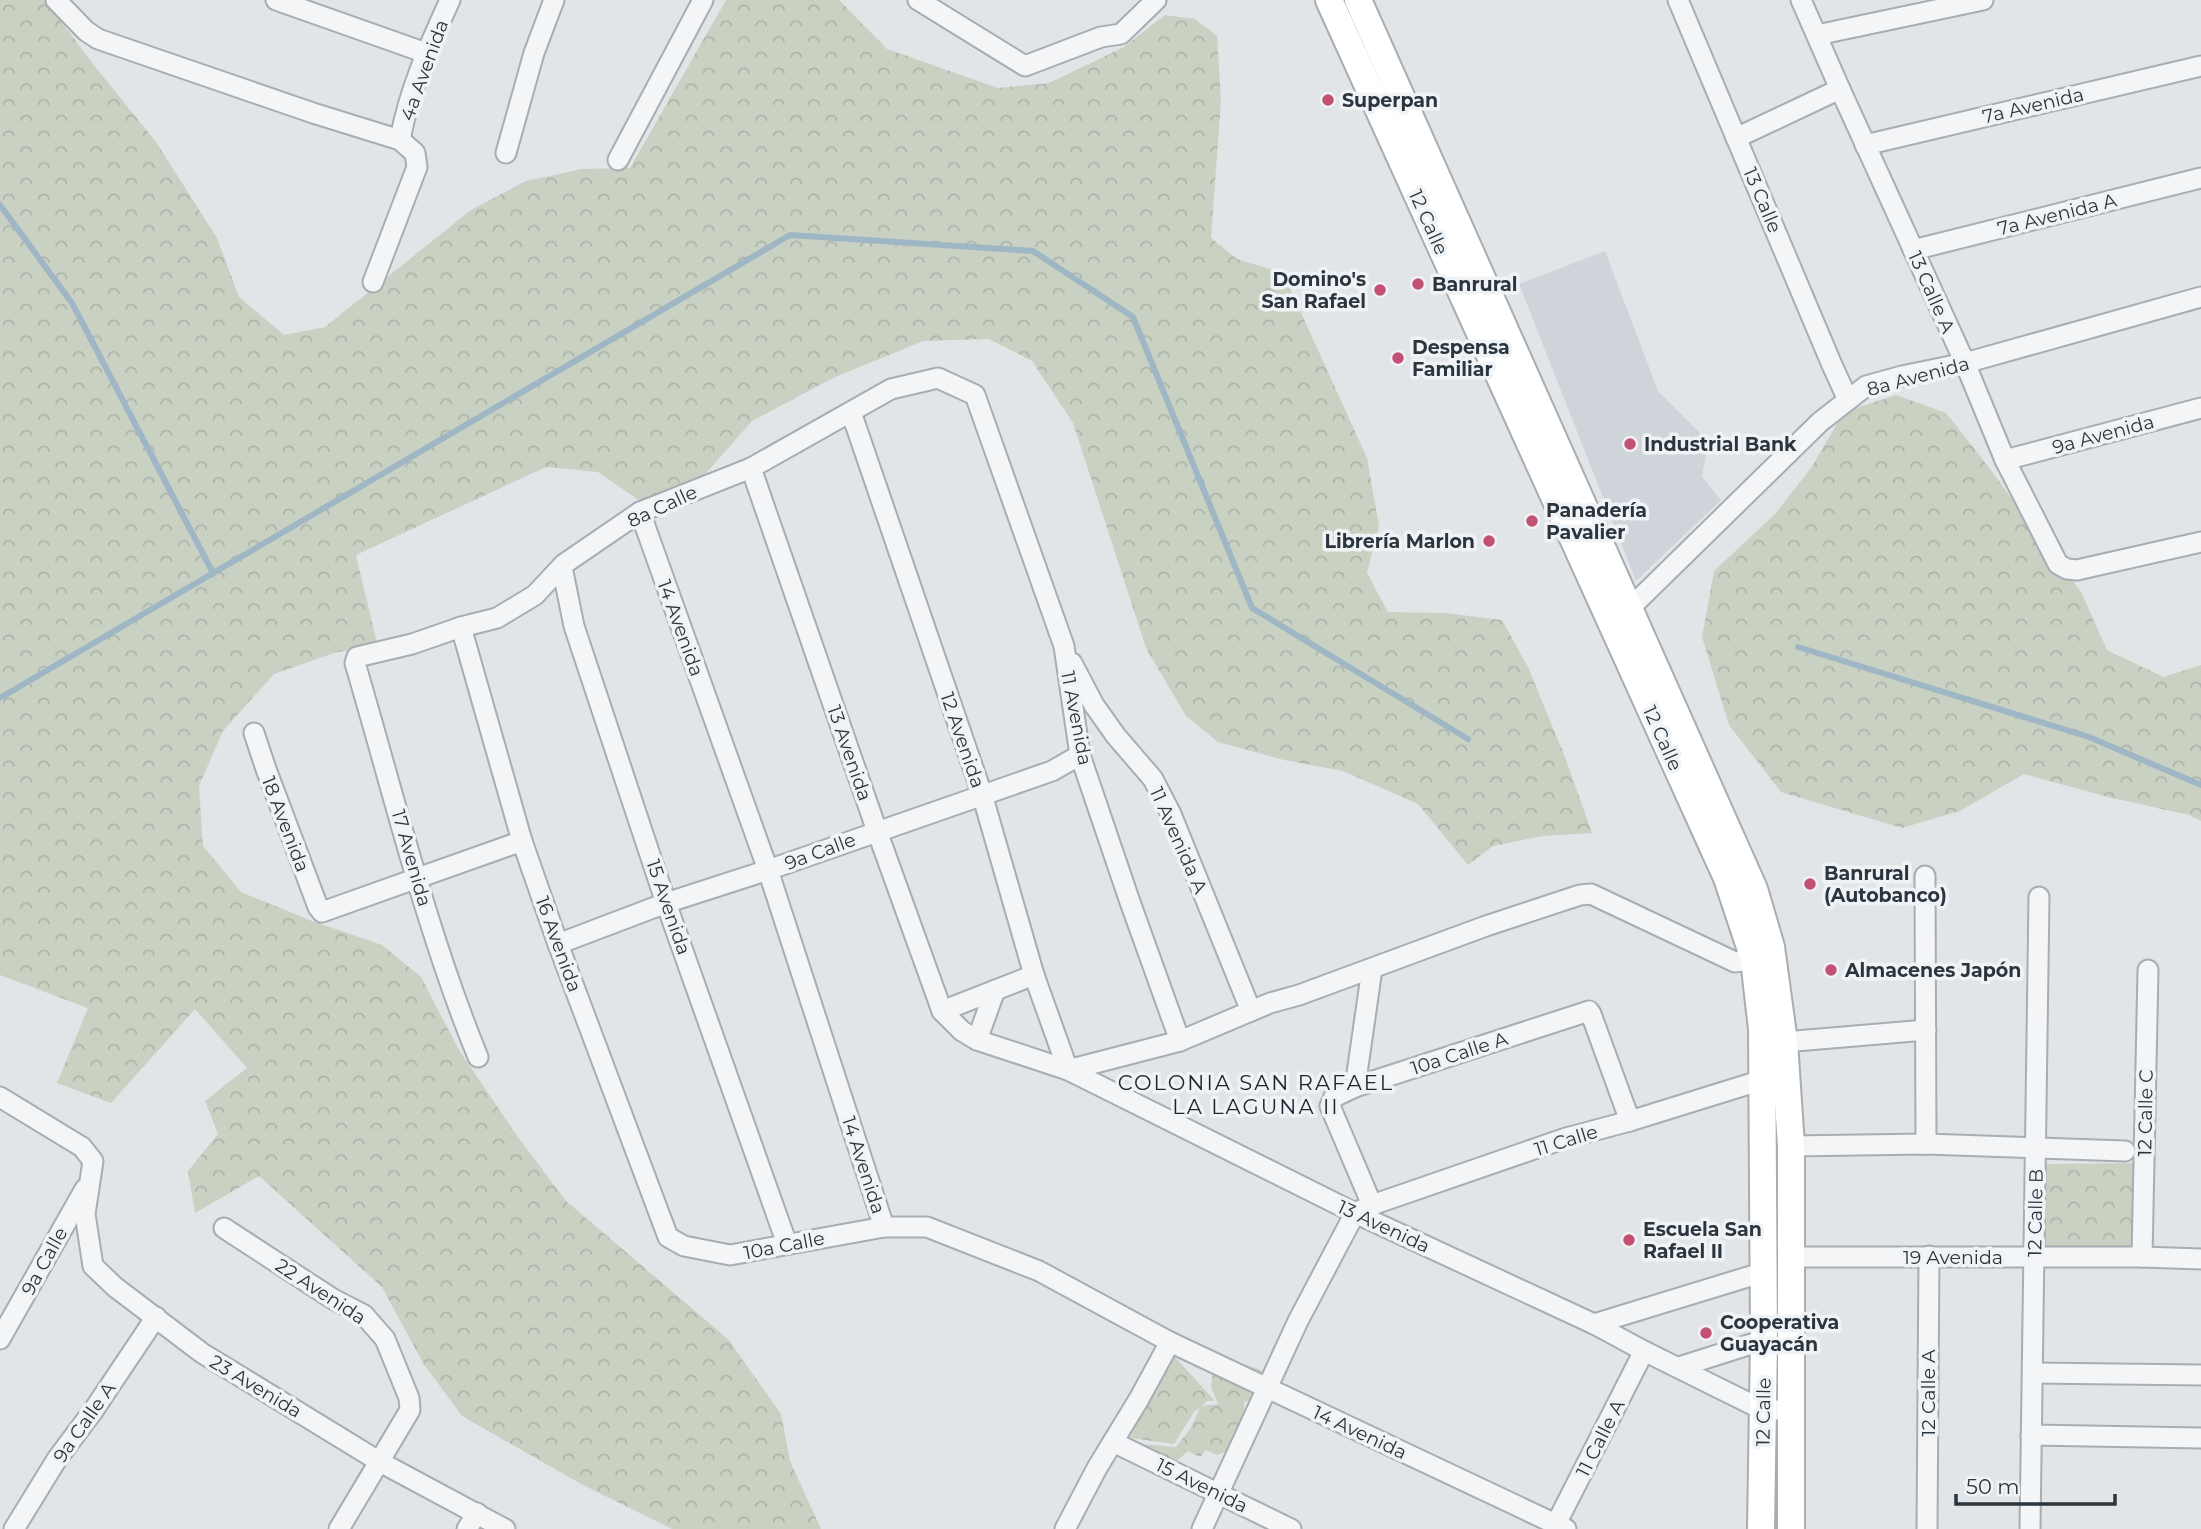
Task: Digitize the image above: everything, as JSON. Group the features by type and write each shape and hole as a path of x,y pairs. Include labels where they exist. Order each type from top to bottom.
{"main road":[{"name":"12 Calle","path":"1329,0 1727,878 1754,959 1762,1029 1765,1340 1761,1529"},
{"name":"12 Calle","path":"1359,0 1754,889 1771,943 1784,1042 1791,1146 1791,1529"}],"street":[{"path":"56,0 97,39 400,140 415,153 417,167 373,282"},
{"path":"276,0 426,53"},
{"name":"4a Avenida","path":"400,140 405,111 426,53 450,0"},
{"path":"506,153 534,53 554,0"},
{"path":"618,160 703,0"},
{"path":"918,0 1026,66 1101,37 1121,34 1156,0"},
{"name":"13 Calle","path":"1678,0 1848,400"},
{"name":"13 Calle A","path":"1801,0 1965,363 2005,460 2058,564 2077,570 2201,542"},
{"path":"1817,35 1983,0"},
{"name":"7a Avenida","path":"1865,145 2201,66"},
{"path":"1737,138 1840,89"},
{"name":"7a Avenida A","path":"1913,250 2201,178"},
{"name":"8a Avenida","path":"1629,609 1820,422 1866,386 1965,363 2201,297"},
{"name":"8a Calle","path":"357,657 412,644 461,626 497,618 535,596 562,567 640,512 751,468 891,389 938,379 975,395"},
{"name":"11 Avenida","path":"975,395 1064,646 1080,755 1180,1041"},
{"name":"9a Avenida","path":"2005,460 2201,408"},
{"name":"12 Avenida","path":"851,412 982,794 1034,975 1068,1070"},
{"name":"13 Avenida","path":"751,468 942,1011 970,1035 1068,1070 1363,1209 1762,1409 1791,1410"},
{"name":"14 Avenida","path":"640,512 768,870 884,1227 926,1227 1039,1271 1170,1342 1561,1527"},
{"name":"15 Avenida","path":"562,567 574,626 666,903 787,1244"},
{"name":"16 Avenida","path":"461,626 522,841 558,944 668,1237 684,1246"},
{"name":"11 Avenida A","path":"1064,646 1094,705 1116,736 1153,779 1171,814 1251,1011"},
{"name":"17 Avenida","path":"357,657 355,663 417,878 457,1006 478,1058"},
{"name":"18 Avenida","path":"254,733 318,908 323,912 417,878"},
{"name":"9a Calle","path":"558,944 666,903 1052,771 1080,755"},
{"path":"417,878 522,841"},
{"path":"1925,876 1926,1144"},
{"path":"1068,1070 1180,1041 1251,1011 1473,930 1580,895 1591,894 1735,962 1754,959"},
{"name":"12 Calle B","path":"2030,1529 2039,897"},
{"path":"1355,1087 1372,969"},
{"name":"12 Calle C","path":"2142,1257 2148,970"},
{"path":"942,1011 1034,975"},
{"path":"970,1035 995,990"},
{"name":"10a Calle A","path":"1363,1209 1330,1106 1334,1097 1355,1087 1585,1011 1591,1014 1630,1121"},
{"path":"1784,1042 1926,1030"},
{"name":"11 Calle","path":"1363,1209 1566,1138 1762,1080"},
{"path":"0,1097 82,1147 93,1161 89,1182"},
{"path":"1791,1146 1926,1144 2125,1151"},
{"name":"9a Calle","path":"0,1339 89,1182"},
{"name":"23 Avenida","path":"89,1182 85,1214 93,1266 115,1287 202,1353 472,1521 505,1529"},
{"path":"1202,1529 1298,1321 1363,1209"},
{"name":"10a Calle","path":"684,1246 730,1255 884,1227"},
{"name":"22 Avenida","path":"224,1228 333,1299 364,1314 385,1339 409,1398 410,1410 380,1462"},
{"name":"12 Calle A","path":"1927,1529 1929,1256"},
{"name":"19 Avenida","path":"1790,1257 2201,1259"},
{"path":"1594,1324 1764,1272"},
{"name":"9a Calle A","path":"14,1529 57,1459 156,1317"},
{"path":"1679,1367 1765,1340"},
{"path":"1065,1529 1170,1342"},
{"name":"11 Calle A","path":"1561,1527 1644,1351"},
{"path":"2033,1373 2201,1375"},
{"path":"2031,1435 2201,1438"},
{"name":"15 Avenida","path":"1113,1441 1292,1529"},
{"path":"339,1529 380,1462"}],"shaded area":[{"path":"1605,251 1658,391 1708,441 1702,477 1721,500 1636,581 1519,284"}],"green space":[{"path":"0,0 45,0 156,142 217,238 239,297 284,335 325,327 471,210 526,181 582,169 630,168 726,0 839,0 887,49 998,88 1049,83 1124,47 1165,15 1195,19 1217,36 1221,101 1211,238 1237,259 1283,273 1367,458 1379,526 1367,573 1388,612 1445,613 1502,620 1528,667 1565,757 1592,833 1543,836 1493,846 1468,865 1418,804 1343,771 1284,760 1218,742 1186,716 1146,648 1073,423 1032,361 989,339 923,341 833,378 752,421 700,480 640,501 598,472 546,467 356,555 377,644 334,653 274,674 223,731 199,786 203,846 241,892 312,921 382,945 421,977 459,1050 515,1133 566,1201 728,1339 781,1414 790,1461 821,1529 672,1529 581,1484 462,1416 423,1363 382,1287 259,1176 195,1213 188,1171 218,1134 205,1101 247,1068 195,1009 111,1103 57,1083 88,1008 0,975"},
{"path":"1896,395 1946,413 2081,592 2107,650 2163,677 2201,665 2201,821 2189,815 2024,774 1960,811 1902,828 1781,792 1729,725 1702,637 1714,571 1775,514 1811,468 1844,412"},
{"path":"2137,1163 2138,1253 2044,1252 2045,1164"},
{"path":"1171,1353 1215,1401 1207,1401 1202,1406 1218,1404 1211,1387 1213,1373 1237,1364 1261,1370 1257,1390 1250,1401 1244,1402 1245,1421 1228,1451 1217,1455 1206,1450 1200,1457 1188,1451 1173,1464 1130,1443 1176,1447 1190,1429 1200,1408 1194,1412 1174,1444 1130,1438"}],"waterway":[{"path":"0,205 72,303 213,573"},
{"path":"0,698 790,235 1033,251 1133,317 1252,608 1468,739"},
{"path":"1798,647 2089,737 2201,785"}],"place":[{"name":"Superpan","path":"1328,100"},
{"name":"Banrural","path":"1418,284"},
{"name":"Domino's San Rafael","path":"1380,290"},
{"name":"Despensa Familiar","path":"1398,358"},
{"name":"Industrial Bank","path":"1630,444"},
{"name":"Panadería Pavalier","path":"1532,521"},
{"name":"Librería Marlon","path":"1489,541"},
{"name":"Banrural (Autobanco)","path":"1810,884"},
{"name":"Almacenes Japón","path":"1831,970"},
{"name":"Escuela San Rafael II","path":"1629,1240"},
{"name":"Cooperativa Guayacán","path":"1706,1333"}],"district":[{"name":"COLONIA SAN RAFAEL LA LAGUNA II","path":"1256,1095"}]}
